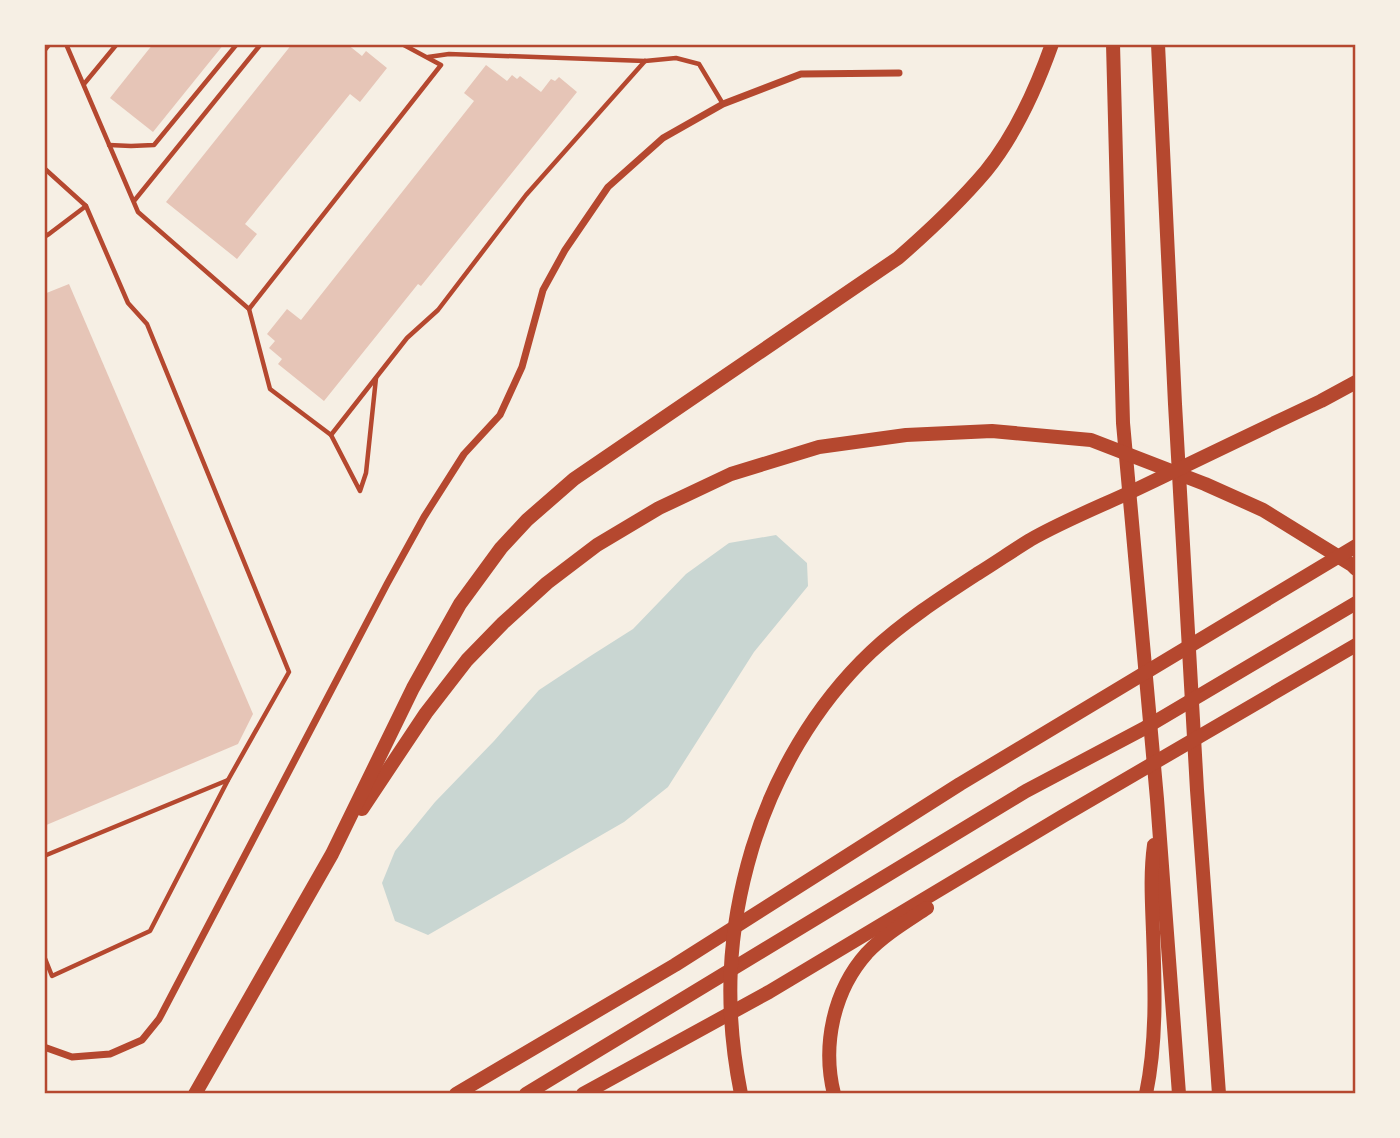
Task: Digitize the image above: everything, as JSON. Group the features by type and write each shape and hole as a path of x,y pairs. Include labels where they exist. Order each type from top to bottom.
{"highway":[{"path":"195,1094 332,854 413,688 460,604 500,548 574,479 898,258 933,227 987,170 1012,133 1037,85 1052,44"},
{"path":"1113,44 1123,423 1157,799 1179,1094"},
{"path":"1158,44 1197,790 1219,1094"},
{"path":"740,1088 733,1047 730,1004 732,946 741,890 768,802 798,743 842,684 869,654 923,608 1032,539 1356,382"},
{"path":"332,854 426,713 467,660 547,583 597,545 659,508 732,474 819,447 906,435 992,431 1091,440 1205,484 1263,510 1356,569"},
{"path":"456,1094 675,965 960,784 1356,546"},
{"path":"526,1094 1026,791 1143,729 1356,603"},
{"path":"583,1094 769,992 1356,645"},
{"path":"834,1094 828,1057 835,1011 846,983 866,954 890,932 1038,837 1063,816"},
{"path":"1146,1094 1154,1011 1151,867 1158,820"}],"street":[{"path":"44,49 48,44"},
{"path":"44,1047 72,1057 110,1054 142,1040 159,1020 424,517 464,454 500,415 522,367 543,290 565,250 608,187 663,138 723,104 801,74 899,73"}],"lane":[{"path":"66,44 138,212 249,309 270,389 331,435 360,491 366,473 376,377"},
{"path":"84,85 117,44"},
{"path":"109,145 154,145 237,44"},
{"path":"133,201 261,44"},
{"path":"249,309 441,65 402,44"},
{"path":"427,57 449,54 645,61 676,58 699,64 723,104"},
{"path":"331,435 407,338 438,310 526,195 645,61"},
{"path":"44,168 86,206 128,303 147,324 289,671 228,780 150,931 52,976 44,956"},
{"path":"44,237 86,206"},
{"path":"44,856 228,780"}],"shaded area":[{"path":"776,535 807,563 808,586 754,652 668,787 624,822 428,935 395,921 382,883 395,851 435,802 539,690 633,629 686,574 729,543"}],"building":[{"path":"153,44 224,44 153,132 110,98"},
{"path":"292,44 347,44 362,56 366,51 387,68 360,102 350,94 245,224 257,234 237,259 166,202"},
{"path":"486,65 507,81 512,75 517,79 520,76 541,92 551,79 555,81 559,77 577,92 421,286 418,284 324,401 278,364 282,359 269,348 275,341 267,334 287,309 301,320 474,101 464,93"},
{"path":"69,284 253,714 238,744 44,826 44,294"}]}
